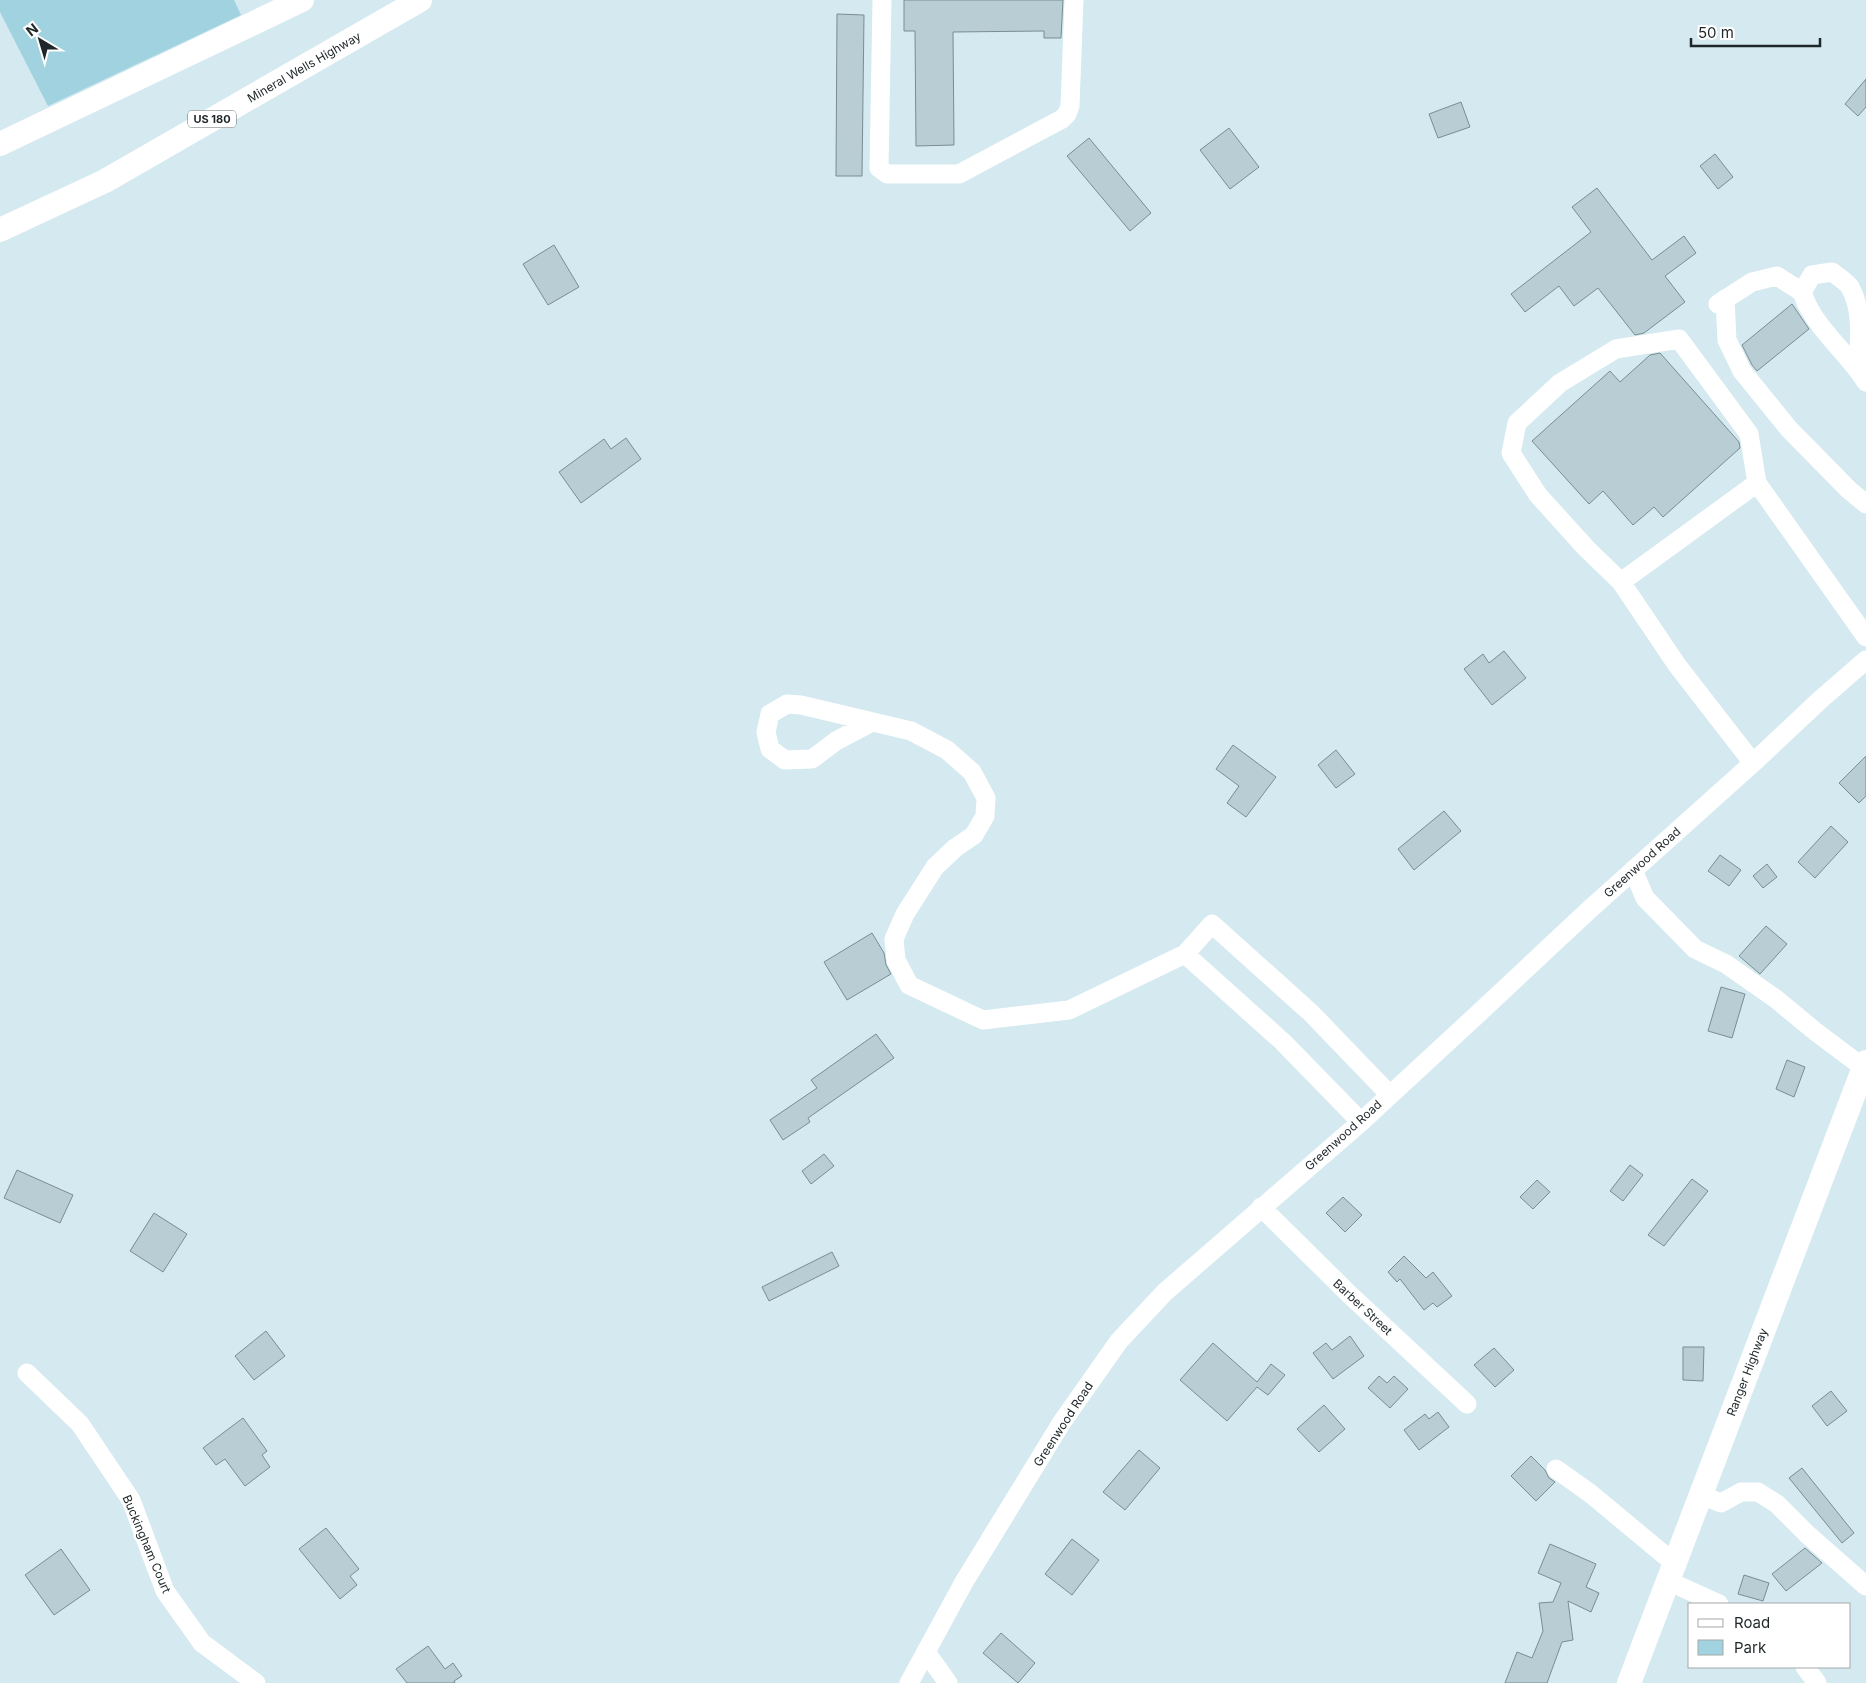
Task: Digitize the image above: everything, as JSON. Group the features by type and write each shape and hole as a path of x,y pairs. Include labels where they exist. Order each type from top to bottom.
{"main road":[{"path":"0,144 302,0"},
{"name":"Mineral Wells Highway","path":"0,230 105,181 420,0"},
{"name":"Ranger Highway","path":"1629,1683 1865,1065"}],"street":[{"path":"882,0 879,168 887,174 959,174 1062,119 1067,114 1070,106 1074,0"},
{"path":"1802,292 1812,275 1832,272 1849,286 1858,308 1862,375"},
{"path":"1862,375 1810,311 1802,292 1777,276 1752,282 1721,302 1727,340 1742,371 1789,429 1849,490 1866,504"},
{"path":"1753,762 1677,665 1621,582 1586,548 1538,495 1511,453 1517,423 1560,383 1616,349 1679,339 1749,434 1757,483 1866,637"},
{"path":"1621,582 1757,483"},
{"name":"Greenwood Road","path":"909,1683 964,1582 1062,1422 1119,1341 1165,1292 1361,1122 1389,1094 1633,870 1866,660"},
{"path":"872,722 836,741 812,759 785,760 770,749 766,732 770,714 787,704 801,705 911,731 947,750 972,772 986,798 985,816 974,835 955,848 935,867 905,914 894,939 896,960 909,985 983,1020 1069,1010 1185,954 1212,924 1311,1013 1389,1094"},
{"path":"1633,870 1645,898 1695,949 1726,964 1776,998 1816,1032 1865,1065"},
{"path":"1185,954 1283,1042 1361,1122"},
{"name":"Barber Street","path":"1261,1207 1349,1294 1467,1404"},
{"name":"Buckingham Court","path":"27,1373 80,1424 131,1500 165,1591 202,1643 256,1683"},
{"path":"1556,1470 1591,1494 1671,1572 1718,1603"},
{"path":"1701,1495 1721,1503 1741,1492 1758,1492 1777,1504 1807,1534 1866,1586"},
{"path":"926,1652 948,1683"},
{"path":"1806,1668 1817,1683"}],"green space":[{"path":"0,0 234,0 241,15 48,106 0,12"}],"building":[{"path":"904,0 1063,0 1061,38 1044,38 1044,31 953,32 954,145 916,146 915,31 904,31"},
{"path":"837,14 864,15 862,176 836,176"},
{"path":"1866,79 1866,107 1858,116 1845,104"},
{"path":"1461,102 1470,127 1438,138 1429,114"},
{"path":"1229,128 1259,167 1230,189 1200,150"},
{"path":"1089,138 1151,213 1130,231 1067,156"},
{"path":"1715,154 1733,177 1718,189 1700,166"},
{"path":"1597,188 1652,260 1684,236 1696,253 1665,276 1685,302 1644,333 1635,335 1598,288 1574,306 1559,286 1525,312 1511,294 1591,232 1572,207"},
{"path":"554,245 579,287 548,305 523,264"},
{"path":"1792,304 1809,329 1757,371 1742,345"},
{"path":"1660,353 1739,442 1740,448 1663,517 1654,507 1633,525 1603,491 1589,504 1532,441 1610,371 1620,382 1650,355"},
{"path":"626,438 641,459 581,503 559,472 604,439 611,449"},
{"path":"1504,651 1526,678 1492,705 1464,669 1483,654 1489,663"},
{"path":"1233,745 1276,777 1246,817 1227,803 1239,786 1216,769"},
{"path":"1336,750 1355,774 1336,788 1318,765"},
{"path":"1866,756 1866,796 1859,803 1839,783"},
{"path":"1444,811 1461,831 1414,870 1398,849"},
{"path":"1831,826 1848,842 1815,878 1798,862"},
{"path":"1720,855 1741,870 1729,886 1708,871"},
{"path":"1767,864 1777,877 1763,888 1753,876"},
{"path":"1766,926 1787,944 1760,974 1739,956"},
{"path":"872,933 884,953 886,965 891,974 847,1000 824,962"},
{"path":"1721,987 1745,994 1732,1038 1708,1031"},
{"path":"876,1034 894,1058 808,1118 810,1122 783,1140 770,1120 817,1088 811,1080"},
{"path":"1787,1060 1805,1067 1794,1097 1776,1089"},
{"path":"824,1154 834,1166 811,1184 802,1171"},
{"path":"1630,1165 1643,1175 1623,1201 1610,1191"},
{"path":"17,1170 73,1195 60,1223 4,1198"},
{"path":"1692,1179 1708,1191 1664,1246 1648,1235"},
{"path":"1537,1180 1550,1192 1533,1209 1520,1197"},
{"path":"1343,1197 1362,1215 1345,1232 1326,1213"},
{"path":"154,1213 187,1234 163,1272 130,1251"},
{"path":"832,1252 839,1266 769,1301 762,1287"},
{"path":"1404,1256 1426,1278 1433,1272 1452,1296 1437,1307 1433,1303 1424,1310 1400,1279 1397,1282 1388,1272"},
{"path":"266,1331 285,1356 254,1380 235,1356"},
{"path":"1350,1336 1364,1356 1333,1379 1313,1353 1326,1343 1332,1350"},
{"path":"1213,1343 1257,1382 1271,1364 1285,1375 1268,1395 1257,1387 1227,1421 1180,1380"},
{"path":"1683,1347 1704,1347 1703,1381 1683,1380"},
{"path":"1494,1348 1514,1370 1495,1387 1474,1365"},
{"path":"1379,1376 1387,1383 1394,1376 1408,1389 1390,1408 1368,1388"},
{"path":"1831,1391 1847,1411 1827,1426 1812,1406"},
{"path":"1324,1405 1345,1429 1319,1452 1297,1429"},
{"path":"1438,1412 1449,1427 1419,1450 1404,1430 1425,1414 1429,1419"},
{"path":"243,1418 267,1451 262,1455 270,1467 245,1486 225,1459 216,1465 203,1448"},
{"path":"1139,1450 1160,1468 1125,1510 1103,1492"},
{"path":"1531,1456 1545,1470 1549,1478 1555,1482 1536,1501 1511,1476"},
{"path":"1802,1468 1854,1533 1842,1543 1789,1478"},
{"path":"326,1528 359,1569 350,1576 357,1585 340,1599 299,1549"},
{"path":"1072,1539 1099,1560 1072,1595 1045,1574"},
{"path":"1550,1544 1596,1564 1586,1587 1599,1593 1591,1612 1568,1601 1573,1640 1562,1642 1547,1683 1505,1683 1517,1652 1532,1658 1543,1631 1539,1603 1553,1602 1561,1583 1538,1573"},
{"path":"1805,1548 1822,1563 1786,1591 1772,1574"},
{"path":"61,1549 90,1590 54,1615 25,1575"},
{"path":"1744,1575 1769,1583 1763,1601 1738,1594"},
{"path":"1001,1633 1035,1663 1018,1683 983,1653"},
{"path":"428,1646 445,1669 453,1663 462,1676 454,1681 455,1683 407,1683 396,1669"}]}
